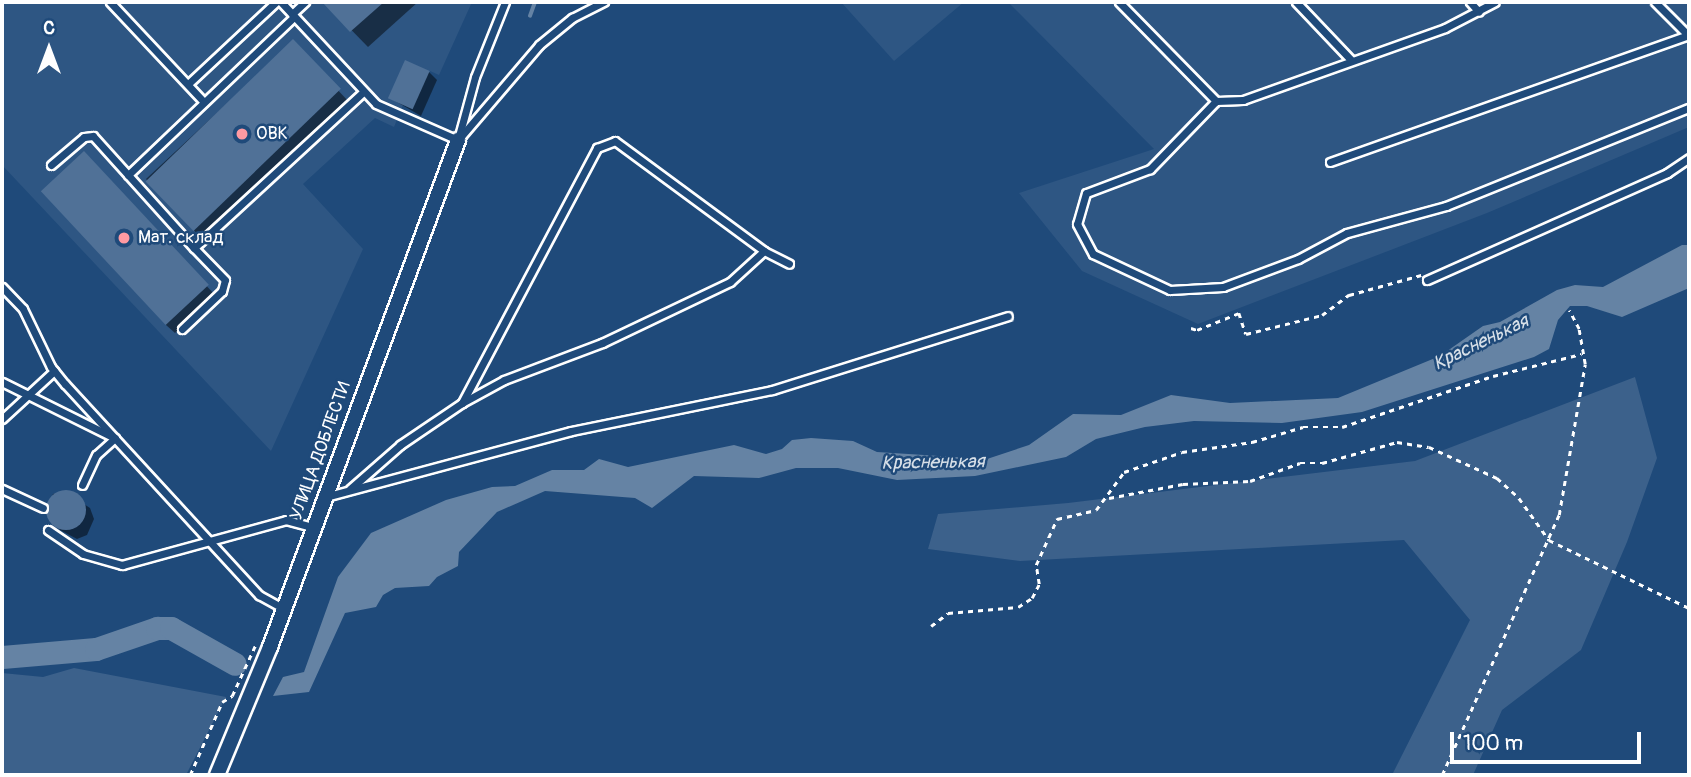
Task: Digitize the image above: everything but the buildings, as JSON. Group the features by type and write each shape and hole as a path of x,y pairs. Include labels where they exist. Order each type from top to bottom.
{"street":[{"name":"УЛИЦА ДОБЛЕСТИ","path":"217,775 284,609 458,140"}],"lane":[{"path":"110,2 204,102"},
{"path":"188,84 278,2 376,104 458,140"},
{"path":"128,175 305,2"},
{"path":"458,140 475,77 505,2"},
{"path":"458,140 539,45 572,18 604,2"},
{"path":"1119,2 1216,101"},
{"path":"1296,2 1351,60"},
{"path":"1470,2 1479,12"},
{"path":"1495,2 1479,12 1243,100 1216,101 1150,169 1086,194 1077,223 1093,254 1170,290 1223,287 1298,259 1347,233 1446,206 1689,107"},
{"path":"1330,162 1689,36 1655,2"},
{"path":"194,248 363,91"},
{"path":"51,165 84,137 93,136 225,280 222,291 182,329"},
{"path":"461,403 597,148 615,141 764,251 789,264"},
{"path":"1427,281 1667,173 1689,158"},
{"path":"346,492 400,445 461,403 505,380 602,343 730,282 764,251"},
{"path":"2,287 23,309 54,371 259,595 284,609"},
{"path":"324,497 571,431 772,390 1008,316"},
{"path":"2,419 54,371"},
{"path":"2,382 115,438"},
{"path":"82,485 96,455 115,438"},
{"path":"2,489 43,508"},
{"path":"48,530 83,554 122,565 212,544 286,520 313,527"}],"path":[{"path":"1191,328 1197,330 1240,313 1245,334 1321,315 1349,295 1370,287 1414,275 1438,276"},
{"path":"1442,775 1559,516 1585,364 1581,354 1579,329 1569,310"},
{"path":"931,625 948,613 1018,607 1032,598 1039,584 1036,565 1057,519 1096,510 1108,498 1124,472 1182,452 1252,442 1303,427 1342,427 1493,376 1581,354"},
{"path":"1108,498 1161,487 1250,481 1300,463 1339,460 1397,442 1429,447 1497,478 1519,498 1549,540 1689,608"},
{"path":"190,775 222,702 232,696 254,646 276,630"}],"shaded area":[{"path":"2,2 472,2 439,75 430,71 413,109 403,105 394,127 375,118 303,184 363,249 271,451 2,165"},
{"path":"841,2 964,2 894,61"},
{"path":"1008,2 1689,2 1689,127 1487,213 1198,324 1082,271 1019,193 1154,149"},
{"path":"1635,377 1657,458 1627,542 1581,650 1502,710 1473,775 1392,775 1470,620 1404,540 1020,561 928,549 938,514 1068,503 1415,461"},
{"path":"74,668 226,697 186,775 2,775 2,673 43,677"}],"water":[{"path":"1682,245 1689,245 1689,288 1622,317 1587,306 1570,306 1558,320 1549,349 1534,357 1362,412 1282,423 1194,421 1145,427 1096,439 1066,457 975,476 897,480 838,468 796,468 759,478 694,476 652,508 635,498 545,491 497,512 459,552 458,566 437,577 429,586 395,588 383,595 376,607 345,613 309,692 273,696 283,677 304,672 338,577 371,533 446,500 492,487 515,486 552,470 584,470 599,459 628,467 734,445 766,454 782,449 792,440 811,438 853,441 877,452 987,459 1029,445 1073,414 1121,415 1171,395 1230,403 1338,398 1440,356 1483,326 1500,322 1557,290 1575,285 1603,287"}],"waterway":[{"path":"530,16 535,2"},
{"name":"Красненькая","path":"2,657 96,649 157,628 171,628 235,664"}],"place":[{"name":"ОВК","path":"242,134"},
{"name":"Мат. склад","path":"124,238"}]}
